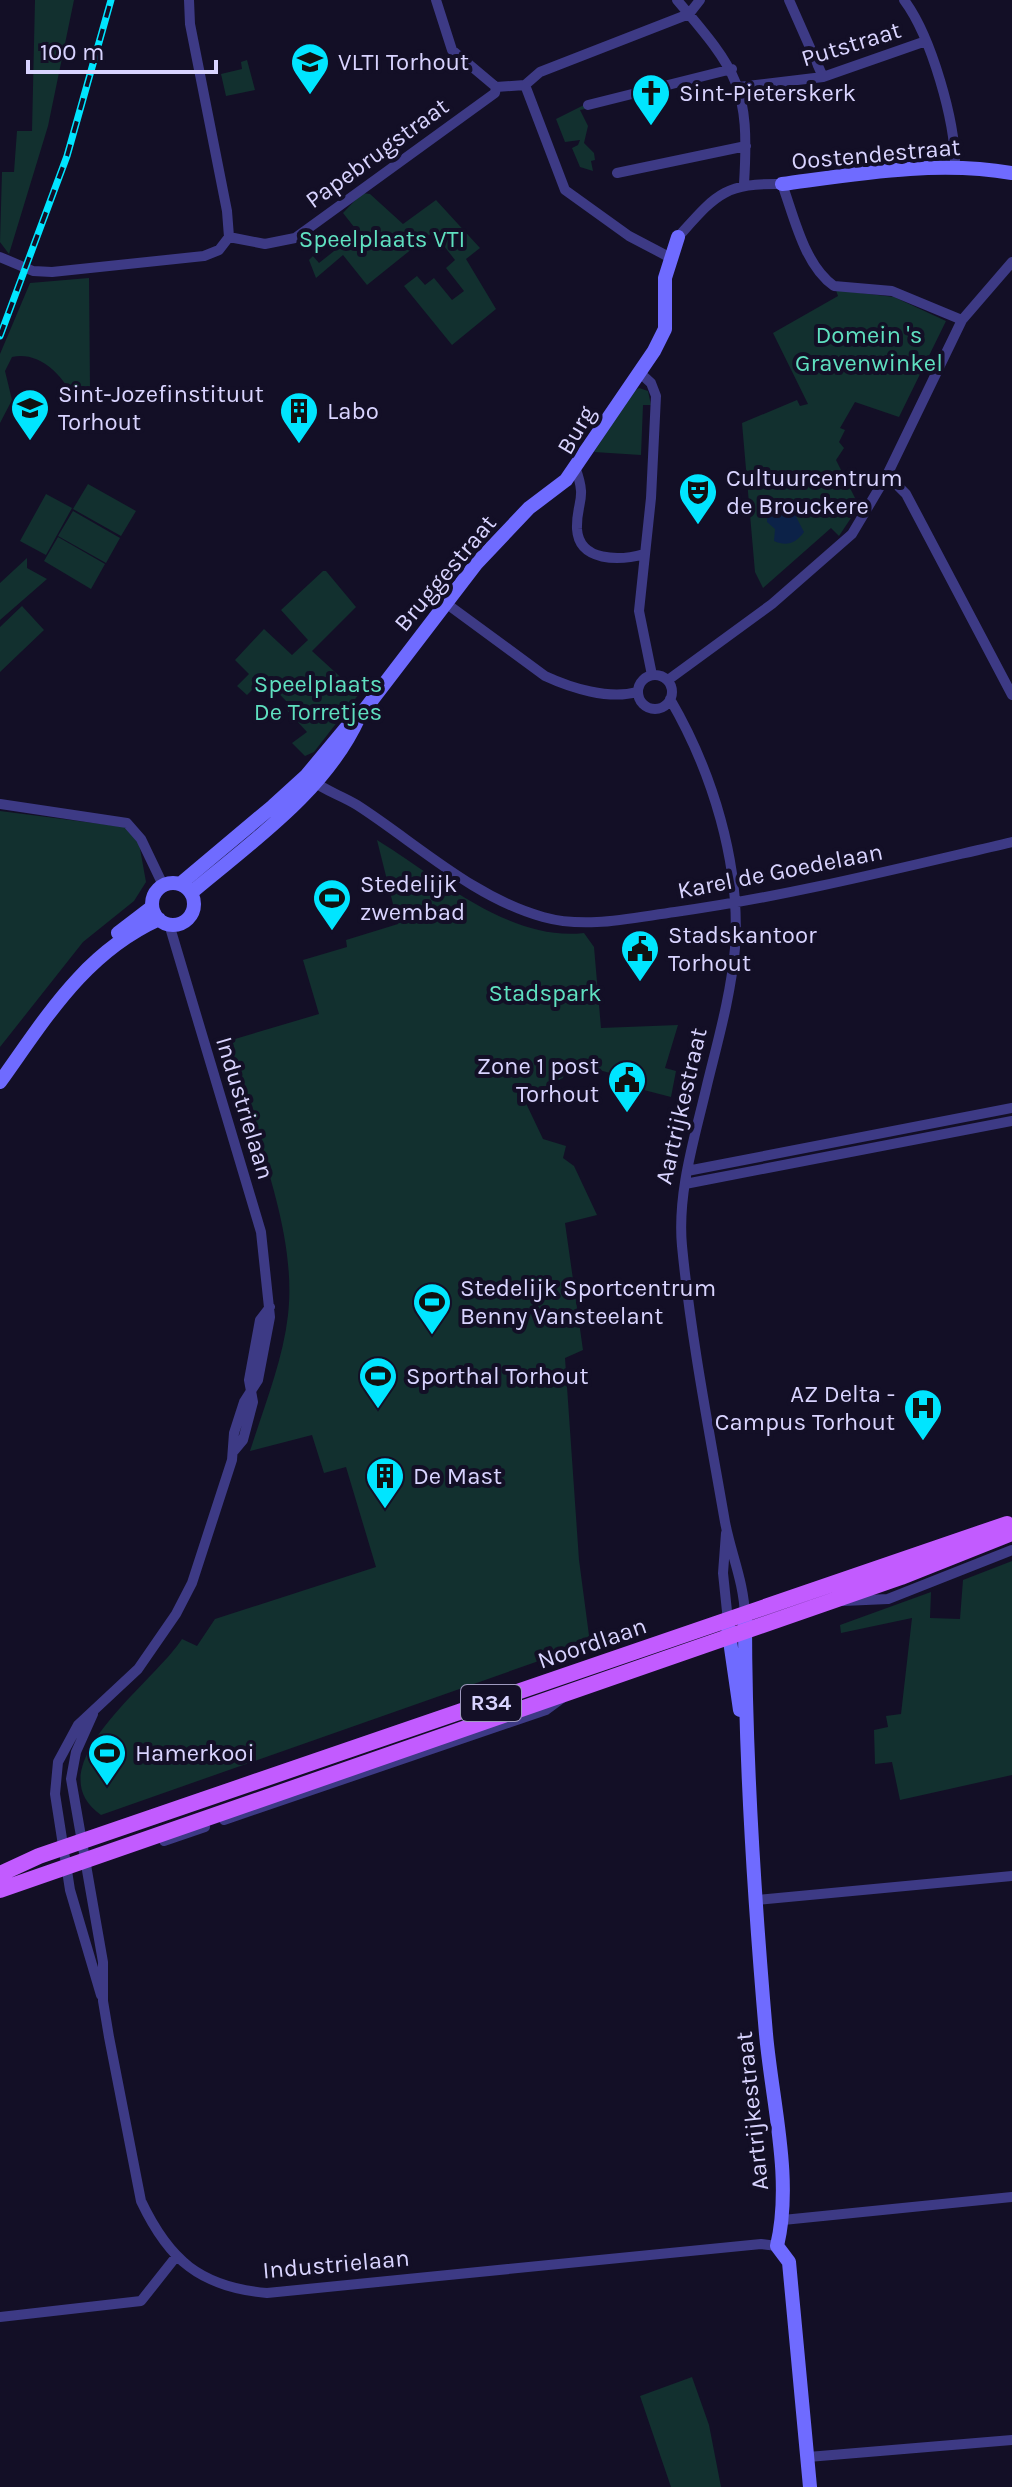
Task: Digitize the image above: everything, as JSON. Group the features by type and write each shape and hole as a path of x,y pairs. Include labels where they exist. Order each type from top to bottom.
{"main road":[{"name":"Noordlaan","path":"5,1869 737,1626 831,1602 1010,1523"},
{"name":"Noordlaan","path":"0,1890 569,1692 1010,1523"}],"street":[{"path":"436,0 446,42 496,87 525,85 540,72 689,14 700,0"},
{"path":"677,0 732,69 739,87 746,146 744,184"},
{"path":"789,0 823,77"},
{"path":"904,0 926,41 938,73 955,167"},
{"path":"0,257 33,271 72,271 204,256 219,250 229,237 227,211 190,24 191,2"},
{"name":"Putstraat","path":"739,87 823,77 926,41"},
{"path":"588,105 732,69"},
{"path":"525,85 565,190 629,236 669,257"},
{"name":"Papebrugstraat","path":"229,237 265,244 295,238 495,93 496,87"},
{"path":"617,173 746,146"},
{"name":"Oostendestraat","path":"744,184 782,184 878,171 955,167 1012,173"},
{"name":"Burg","path":"644,554 603,557 589,553 580,542 577,527 583,488 575,467 665,329 669,257 678,237 728,190 744,184"},
{"path":"782,184 805,245 827,281 834,286 892,291 962,320"},
{"path":"668,680 824,562 852,534 887,475 962,320 1012,262"},
{"path":"639,372 651,383 656,396 639,611 652,675"},
{"name":"Bruggestraat","path":"185,889 311,780 350,736 359,717 491,548 529,508 556,491 575,467"},
{"path":"887,475 906,494 1008,679 1012,695"},
{"path":"447,604 554,680 593,691 637,692"},
{"path":"652,675 668,680 670,699 662,707 651,708 641,702 637,692 641,681 652,675"},
{"name":"Aartrijkestraat","path":"670,699 687,729 717,809 735,905 730,990 687,1171 682,1243 727,1531 741,1577 737,1626 783,2220 777,2246"},
{"name":"Karel de Goedelaan","path":"311,780 353,803 473,883 519,909 545,918 610,921 735,905 1012,842"},
{"path":"0,804 127,823 141,839 163,885"},
{"path":"0,1082 85,969 130,934 160,917 180,923 190,914 185,889 163,885"},
{"path":"160,917 155,893 163,885"},
{"name":"Industrielaan","path":"103,2001 103,1962 85,1862 74,1846 55,1802 56,1774 72,1732 138,1669 176,1614 205,1548 233,1452 238,1422 252,1391 267,1342 270,1307 261,1232 160,917"},
{"path":"687,1171 1012,1108"},
{"path":"685,1184 1012,1121"},
{"path":"914,1127 917,1140"},
{"path":"819,1145 822,1158"},
{"name":"Aartrijkestraat","path":"727,1531 723,1573 737,1626"},
{"name":"Noordlaan","path":"831,1602 888,1599 1012,1550"},
{"name":"Industrielaan","path":"93,1714 76,1752 71,1773 74,1846 68,1867 87,1956 103,2001 141,2201 154,2228 175,2258 215,2282 239,2290 267,2293 761,2244 777,2246"},
{"path":"756,1900 1012,1876"},
{"path":"783,2220 1012,2197"},
{"path":"777,2246 789,2262 810,2487"},
{"path":"0,2317 141,2301 175,2258"},
{"path":"808,2457 1012,2440"}],"green space":[{"path":"35,0 74,0 48,126 9,254 0,242 2,172 14,172 17,131 32,131"},
{"path":"247,60 255,90 226,96 221,74 242,69 241,62"},
{"path":"586,104 596,107 580,110 588,126 584,143 594,153 595,160 591,161 593,171 580,167 572,148 580,140 565,142 556,119"},
{"name":"Speelplaats VTI","path":"362,193 370,194 403,224 436,200 480,248 466,259 496,309 452,345 404,286 417,276 425,285 434,278 452,300 464,291 446,268 455,260 433,232 367,285 343,255 316,278 309,260 313,256 319,263 358,232 343,213"},
{"path":"89,278 90,390 71,393 61,378 39,360 12,357 5,371 12,400 0,423 0,354 30,283"},
{"name":"Domein 's Gravenwinkel","path":"836,290 894,297 946,321 899,417 855,402 840,428 845,430 839,442 844,448 836,460 859,506 839,536 831,528 763,588 755,572 742,423 797,400 800,406 808,404 773,333 838,296"},
{"path":"639,388 648,391 651,405 643,405 641,455 594,452 632,392"},
{"path":"88,484 136,511 121,536 73,509"},
{"path":"46,494 72,508 46,555 20,541"},
{"path":"73,511 120,538 106,563 58,536"},
{"path":"58,537 105,564 91,589 44,561"},
{"path":"27,558 27,568 47,579 0,620 0,583"},
{"name":"Speelplaats De Torretjes","path":"323,571 356,607 312,651 359,694 314,752 305,756 292,743 307,732 284,707 288,703 264,678 247,695 237,686 249,674 235,660 264,629 292,655 308,640 281,610"},
{"path":"22,606 44,630 0,672 0,627"},
{"path":"0,811 125,827 139,843 146,882 134,901 83,942 0,1047"},
{"name":"Stedelijk Sportcentrum Benny Vansteelant","path":"377,840 449,888 501,917 556,933 584,933 594,947 601,1028 678,1025 665,1068 676,1071 671,1097 640,1089 642,1082 578,1064 575,1073 565,1071 563,1078 523,1097 543,1139 566,1146 563,1158 574,1166 597,1215 565,1223 583,1350 565,1358 579,1560 590,1643 101,1815 84,1795 81,1773 89,1750 126,1701 182,1639 197,1646 215,1619 376,1567 346,1467 324,1473 312,1435 250,1451 282,1349 288,1315 289,1282 286,1247 270,1177 225,1042 319,1014 303,960 347,947 346,940 398,924"},
{"path":"1012,1561 1012,1775 900,1800 892,1762 875,1764 874,1730 888,1727 886,1716 901,1714 912,1618 841,1633 840,1625 931,1592 930,1618 960,1619 963,1580"},
{"path":"692,2377 709,2425 721,2487 671,2487 640,2396"}],"water":[{"path":"777,503 789,503 804,532 791,543 774,541 775,529 767,522 768,508"}],"railway":[{"path":"0,336 67,156 111,0"}],"place":[{"name":"VLTI Torhout","path":"310,96"},
{"name":"Sint-Pieterskerk","path":"651,127"},
{"name":"Sint-Jozefinstituut Torhout","path":"30,442"},
{"name":"Labo","path":"299,445"},
{"name":"Cultuurcentrum de Brouckere","path":"698,526"},
{"name":"Stedelijk zwembad","path":"332,932"},
{"name":"Stadskantoor Torhout","path":"640,983"},
{"name":"Zone 1 post Torhout","path":"627,1114"},
{"name":"Stedelijk Sportcentrum Benny Vansteelant","path":"432,1336"},
{"name":"Sporthal Torhout","path":"378,1410"},
{"name":"AZ Delta - Campus Torhout","path":"923,1442"},
{"name":"De Mast","path":"385,1510"},
{"name":"Hamerkooi","path":"107,1787"}],"park label":[{"name":"Stadspark","path":"545,993"}]}
